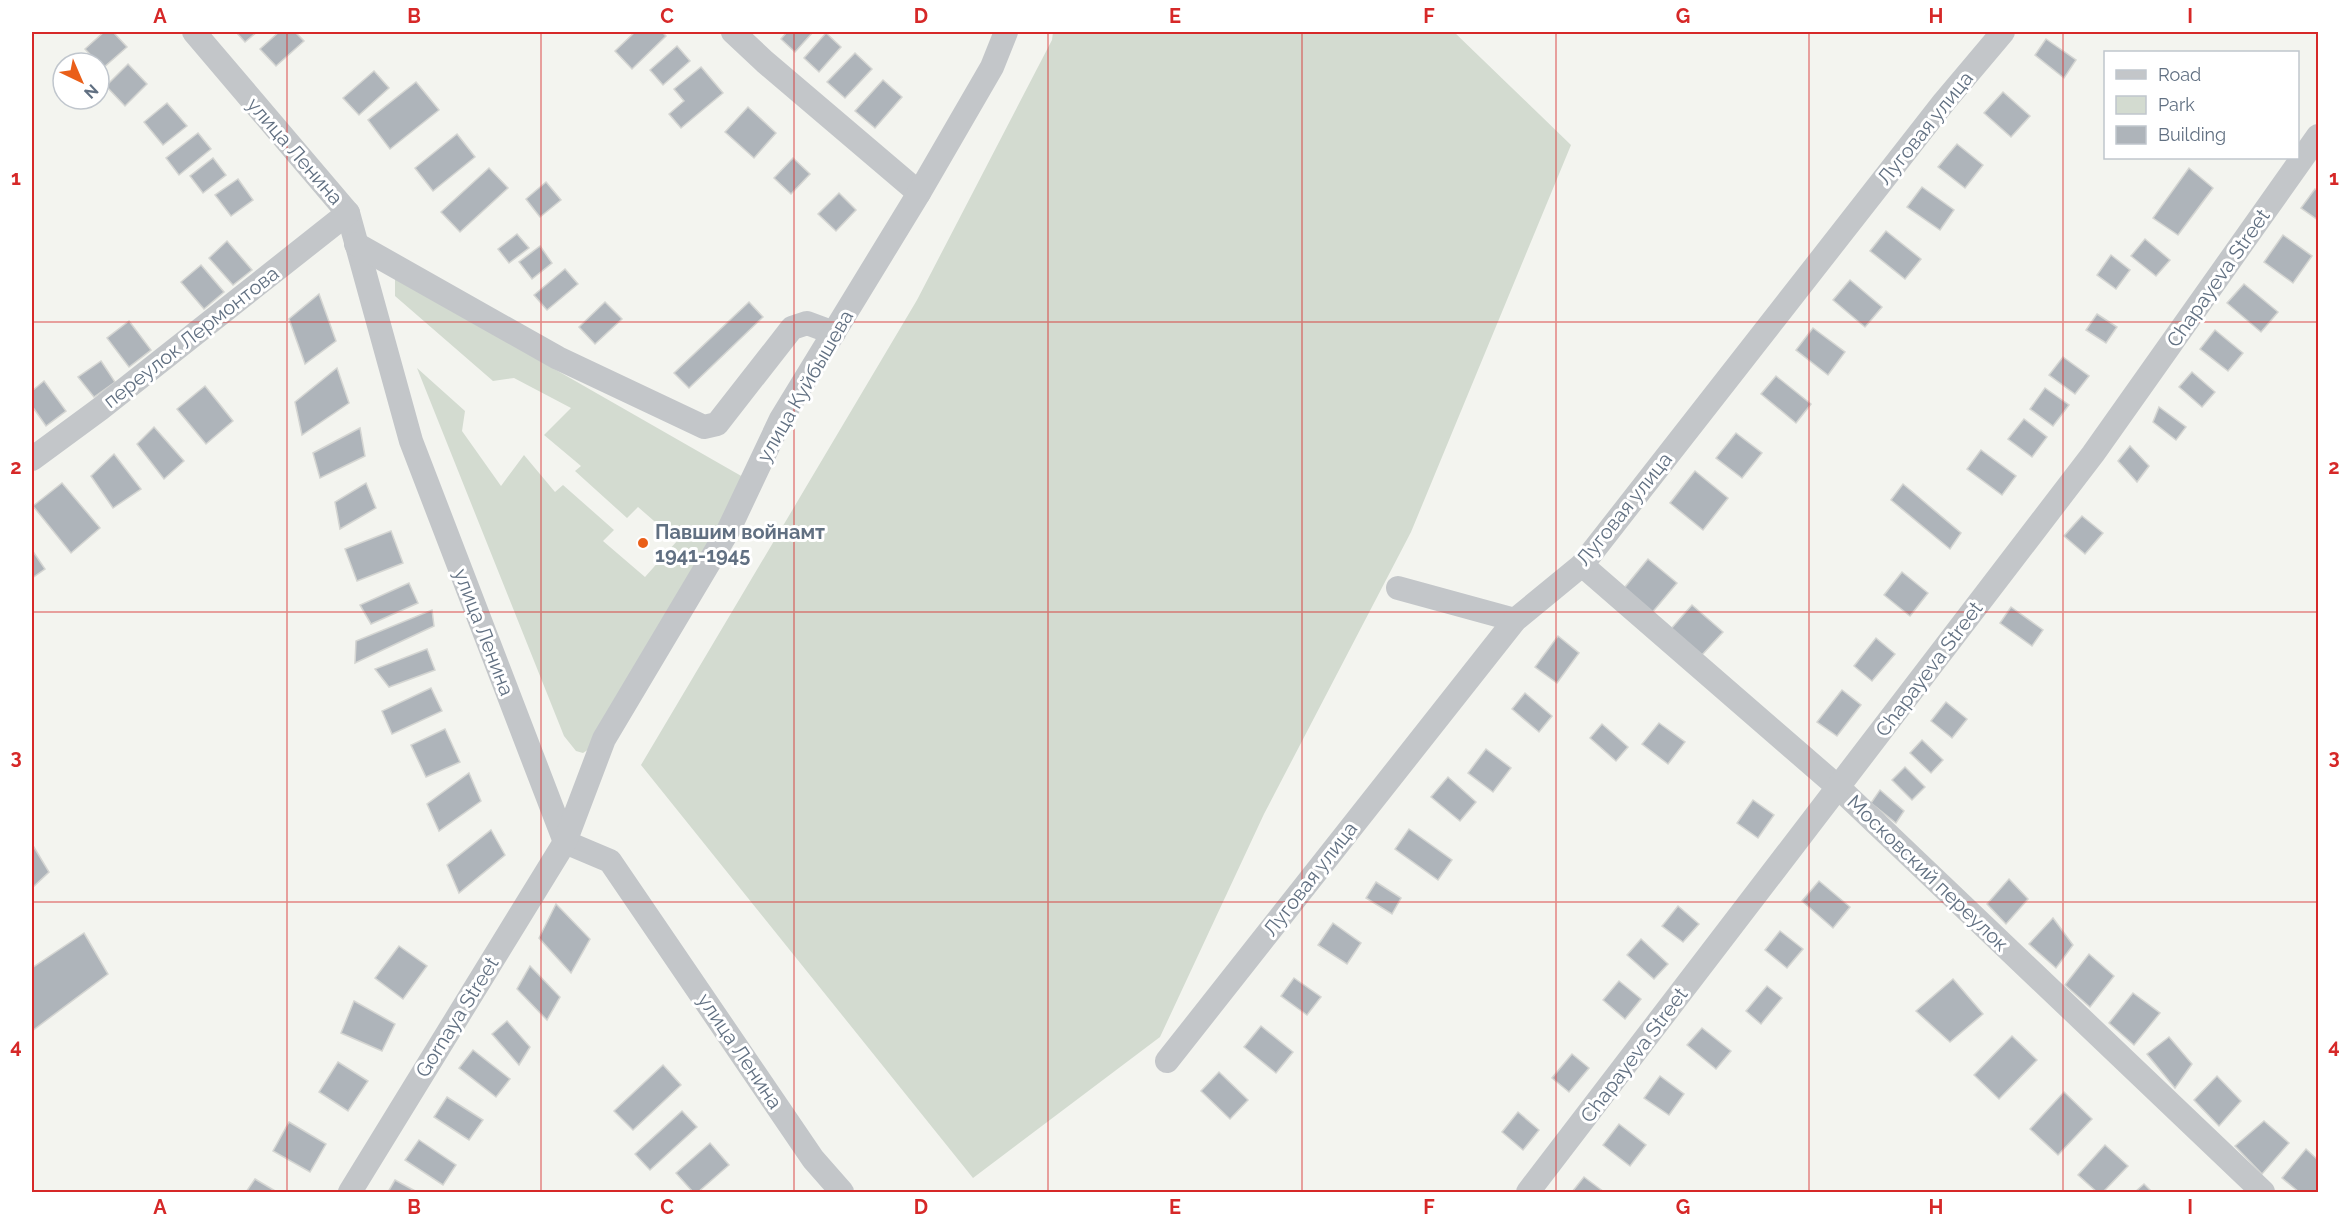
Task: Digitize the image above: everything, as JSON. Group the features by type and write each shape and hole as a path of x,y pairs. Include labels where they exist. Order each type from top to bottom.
{"street":[{"name":"улица Ленина","path":"194,32 348,213 411,441 565,842 610,861 813,1159 842,1192"},
{"path":"733,32 919,193"},
{"name":"улица Куйбышева","path":"565,842 604,739 729,529 781,419 919,193 992,66 1006,32"},
{"name":"Луговая улица","path":"1167,1060 1515,620 1582,565 1944,102 2002,32"},
{"name":"Chapayeva Street","path":"1528,1192 2093,454 2319,136"},
{"name":"переулок Лермонтова","path":"32,459 100,409 348,213"},
{"path":"356,244 558,358 704,427 717,424 792,328 807,323 834,333"},
{"name":"Московский переулок","path":"1582,565 1839,788 2263,1192"},
{"path":"1398,588 1515,620"},
{"name":"Gornaya Street","path":"350,1192 565,842"}],"green space":[{"path":"1053,32 1454,32 1571,145 1411,532 1264,814 1160,1037 973,1178 641,765 917,300 1052,40"},
{"path":"395,278 743,477 743,484 589,749 583,753 576,751 564,736 417,368 465,411 462,431 501,486 524,455 555,492 563,485 614,530 603,541 645,577 677,541 638,507 627,518 575,471 581,466 544,435 571,408 514,378 493,381 395,296"}],"building":[{"path":"104,32 113,32 127,47 111,61 111,51 87,51 85,49"},
{"path":"236,32 257,32 245,42"},
{"path":"279,32 295,32 304,41 276,66 260,49"},
{"path":"635,32 662,32 666,36 632,69 615,51"},
{"path":"787,32 813,32 795,52 781,39"},
{"path":"826,33 841,47 819,72 804,58"},
{"path":"2046,39 2076,60 2064,78 2035,55"},
{"path":"677,46 690,61 663,85 650,70"},
{"path":"855,53 872,69 845,98 827,82"},
{"path":"128,64 147,84 125,106 111,91 111,81"},
{"path":"701,67 723,93 681,128 669,114 684,101 674,89"},
{"path":"374,71 389,88 359,115 343,98"},
{"path":"883,80 902,97 875,128 855,111"},
{"path":"416,82 439,110 390,149 368,120"},
{"path":"2003,92 2030,116 2011,137 1984,113"},
{"path":"167,103 187,126 163,145 144,122"},
{"path":"748,107 776,133 754,158 725,132"},
{"path":"198,133 211,149 179,175 166,158"},
{"path":"457,134 475,157 433,191 415,168"},
{"path":"1957,144 1983,165 1965,188 1938,167"},
{"path":"213,158 226,175 203,193 190,176"},
{"path":"793,158 810,174 791,194 774,178"},
{"path":"489,168 508,188 460,232 441,212"},
{"path":"2189,168 2213,188 2178,235 2153,218"},
{"path":"238,179 253,200 231,216 215,195"},
{"path":"546,182 561,200 540,217 526,199"},
{"path":"1922,187 1954,210 1940,230 1907,207"},
{"path":"2315,189 2318,191 2318,220 2301,208"},
{"path":"839,193 856,210 836,231 818,214"},
{"path":"1886,231 1921,259 1905,279 1870,251"},
{"path":"517,234 529,248 509,263 498,249"},
{"path":"2283,235 2312,256 2293,283 2264,262"},
{"path":"2145,239 2170,260 2156,276 2131,256"},
{"path":"227,241 252,270 233,285 209,258"},
{"path":"540,246 552,263 532,279 519,262"},
{"path":"2111,255 2130,270 2116,289 2097,275"},
{"path":"201,265 224,292 204,309 181,282"},
{"path":"565,269 578,284 547,310 534,295"},
{"path":"1850,280 1882,307 1865,327 1833,300"},
{"path":"2244,284 2278,312 2261,332 2227,303"},
{"path":"319,294 336,341 305,364 289,319"},
{"path":"605,302 622,319 595,344 579,327"},
{"path":"749,302 763,317 689,388 674,373"},
{"path":"2097,314 2117,327 2106,343 2086,330"},
{"path":"129,321 151,350 129,367 107,338"},
{"path":"1813,328 1845,352 1828,375 1796,350"},
{"path":"2215,330 2243,353 2228,371 2200,349"},
{"path":"2063,357 2089,376 2075,394 2049,375"},
{"path":"101,361 115,382 94,397 78,377"},
{"path":"337,368 349,403 302,435 295,402"},
{"path":"2192,372 2215,392 2202,407 2179,387"},
{"path":"1776,376 1811,404 1796,423 1761,394"},
{"path":"44,381 66,411 46,426 32,406 32,391"},
{"path":"205,386 233,421 206,444 177,409"},
{"path":"2045,388 2069,405 2053,426 2030,409"},
{"path":"2159,407 2186,427 2176,440 2153,422"},
{"path":"2024,419 2047,437 2032,457 2008,439"},
{"path":"154,427 184,461 164,479 137,444"},
{"path":"360,428 365,456 320,478 313,453"},
{"path":"1736,433 1762,453 1742,478 1716,458"},
{"path":"2130,446 2149,466 2137,482 2118,461"},
{"path":"1981,450 2016,476 2002,495 1967,469"},
{"path":"114,454 141,489 113,508 91,476"},
{"path":"1695,471 1728,498 1703,530 1670,503"},
{"path":"62,483 100,528 71,553 33,506"},
{"path":"366,483 376,508 340,529 335,502"},
{"path":"1903,484 1961,533 1950,549 1891,500"},
{"path":"2082,516 2103,533 2085,554 2064,536"},
{"path":"391,531 403,563 357,581 345,549"},
{"path":"32,550 45,569 32,578"},
{"path":"1648,559 1677,583 1650,615 1621,592"},
{"path":"1902,572 1928,593 1910,616 1884,595"},
{"path":"409,583 418,603 371,624 360,605"},
{"path":"1692,605 1723,632 1700,657 1670,630"},
{"path":"2011,607 2043,630 2032,646 2000,623"},
{"path":"432,610 434,626 355,663 356,641"},
{"path":"1558,636 1579,653 1557,683 1535,667"},
{"path":"1876,638 1895,654 1872,681 1854,666"},
{"path":"427,649 435,670 389,687 375,669"},
{"path":"431,688 442,711 392,734 382,711"},
{"path":"1842,690 1861,705 1837,736 1817,722"},
{"path":"1525,693 1552,716 1539,732 1512,709"},
{"path":"1946,702 1967,719 1952,738 1931,721"},
{"path":"1659,723 1685,742 1668,764 1642,744"},
{"path":"1602,724 1628,747 1616,761 1590,738"},
{"path":"445,729 460,762 426,777 411,745"},
{"path":"1922,740 1943,760 1931,773 1910,753"},
{"path":"1486,749 1511,768 1493,792 1468,773"},
{"path":"1905,767 1925,787 1912,800 1892,780"},
{"path":"469,773 481,801 439,831 427,804"},
{"path":"1448,777 1476,802 1460,821 1431,797"},
{"path":"1880,790 1904,811 1896,823 1871,803"},
{"path":"1753,800 1774,815 1758,838 1737,823"},
{"path":"1409,829 1452,860 1438,880 1395,849"},
{"path":"491,830 505,855 459,893 447,865"},
{"path":"32,844 49,872 32,888"},
{"path":"2009,879 2028,899 2006,924 1987,904"},
{"path":"1819,881 1850,907 1833,928 1802,901"},
{"path":"1376,882 1401,898 1392,914 1366,898"},
{"path":"556,904 590,939 571,973 539,938"},
{"path":"1678,906 1699,924 1683,942 1662,926"},
{"path":"2053,918 2073,945 2056,968 2029,944"},
{"path":"1333,923 1361,943 1347,964 1318,945"},
{"path":"1780,931 1803,949 1787,968 1765,950"},
{"path":"84,933 108,974 32,1031 32,968"},
{"path":"1641,939 1668,964 1654,979 1627,955"},
{"path":"399,946 427,966 403,999 375,978"},
{"path":"2089,954 2114,976 2090,1007 2065,985"},
{"path":"530,966 560,997 547,1020 517,989"},
{"path":"1294,978 1321,997 1307,1015 1281,996"},
{"path":"1953,979 1983,1014 1950,1042 1916,1011"},
{"path":"1619,981 1641,999 1625,1019 1603,1000"},
{"path":"1767,986 1782,998 1761,1024 1746,1011"},
{"path":"2133,993 2160,1013 2134,1045 2109,1023"},
{"path":"354,1001 395,1024 382,1051 341,1033"},
{"path":"507,1021 530,1047 519,1065 492,1034"},
{"path":"1261,1026 1293,1052 1276,1073 1244,1047"},
{"path":"1702,1028 1731,1051 1716,1069 1687,1045"},
{"path":"2012,1036 2037,1060 1999,1099 1974,1075"},
{"path":"2169,1037 2192,1064 2175,1088 2147,1054"},
{"path":"473,1050 510,1079 496,1097 459,1068"},
{"path":"1572,1054 1589,1068 1569,1092 1552,1078"},
{"path":"338,1062 368,1081 348,1111 319,1092"},
{"path":"663,1065 681,1085 633,1130 614,1111"},
{"path":"1219,1072 1248,1100 1230,1119 1201,1091"},
{"path":"1660,1076 1684,1094 1669,1115 1644,1098"},
{"path":"2217,1076 2241,1101 2219,1126 2194,1100"},
{"path":"2064,1092 2092,1119 2058,1155 2030,1129"},
{"path":"447,1097 483,1120 469,1140 434,1117"},
{"path":"682,1111 697,1127 650,1170 635,1154"},
{"path":"1518,1112 1539,1130 1523,1150 1502,1132"},
{"path":"2264,1121 2289,1143 2262,1174 2235,1146"},
{"path":"289,1122 326,1144 310,1172 273,1151"},
{"path":"1619,1124 1646,1145 1630,1166 1603,1145"},
{"path":"419,1140 456,1165 443,1185 405,1160"},
{"path":"710,1143 729,1165 698,1192 693,1192 676,1173"},
{"path":"2105,1145 2128,1166 2103,1192 2097,1192 2078,1175"},
{"path":"2306,1149 2318,1160 2318,1192 2299,1192 2282,1178"},
{"path":"1584,1177 1604,1192 1572,1192"},
{"path":"255,1179 277,1192 246,1192"},
{"path":"395,1180 417,1192 388,1192"},
{"path":"2144,1184 2152,1192 2135,1192"}],"place":[{"name":"Павшим войнамт 1941-1945","path":"643,543"}]}
